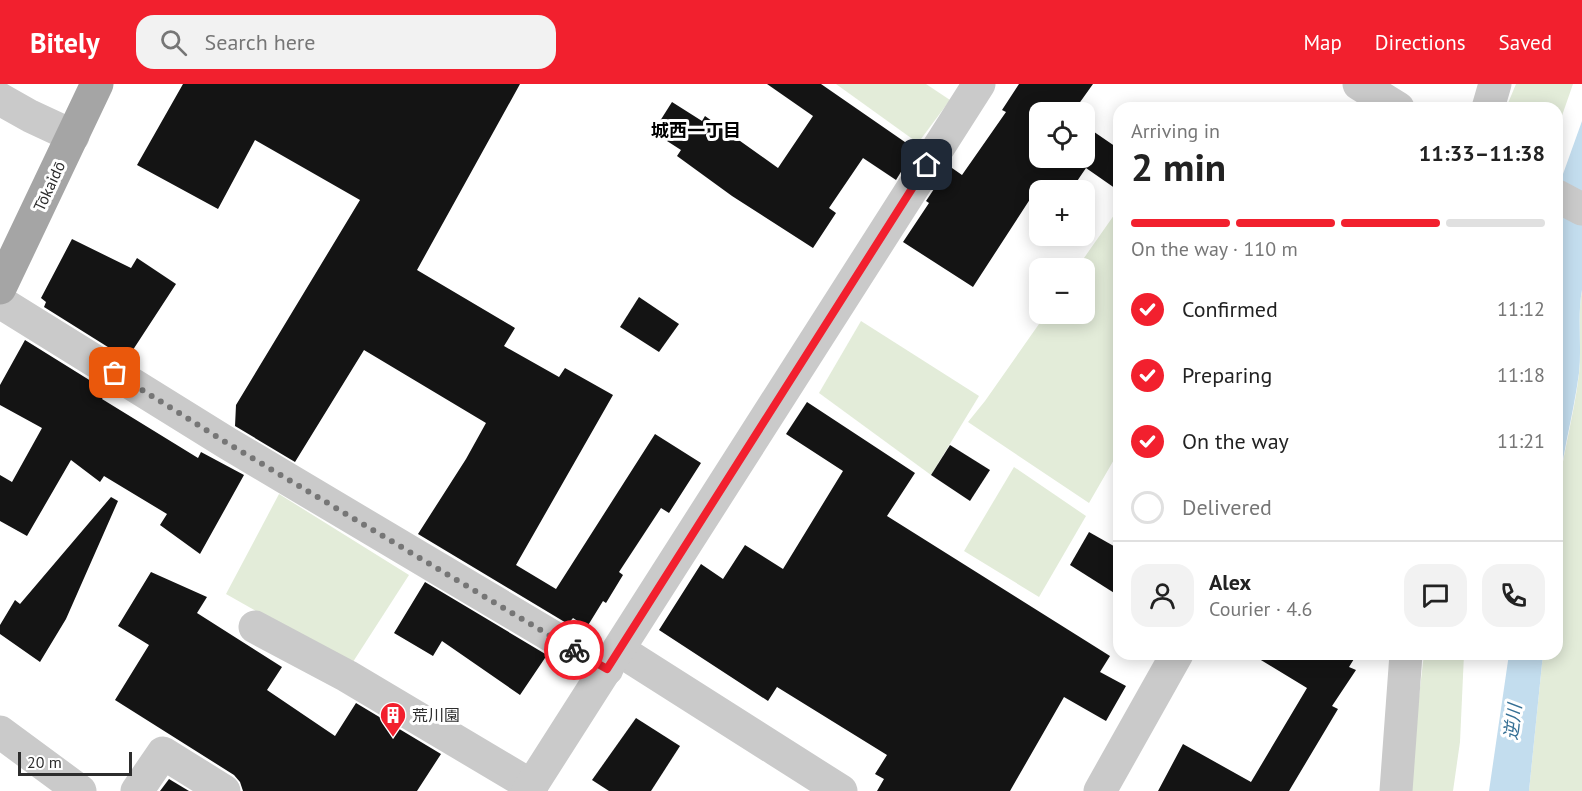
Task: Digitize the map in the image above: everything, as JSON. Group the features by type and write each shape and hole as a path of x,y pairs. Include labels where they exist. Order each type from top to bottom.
{"main road":[{"name":"Tōkaidō","path":"0,288 97,84"}],"street":[{"path":"255,627 347,676 530,788 979,84"},
{"path":"1359,84 1388,102"},
{"path":"1490,102 1495,84"},
{"path":"0,99 73,136"},
{"path":"1563,199 1582,209"},
{"path":"0,302 227,443 841,791"},
{"path":"1100,791 1174,660"},
{"path":"1396,791 1406,660"},
{"path":"0,732 80,791"},
{"path":"137,791 163,753 224,791"}],"green space":[{"path":"836,84 926,84 950,100 918,143"},
{"path":"1516,84 1573,84 1563,113 1563,102 1508,102"},
{"path":"1113,217 1113,461 1089,503 968,422 1039,324 1095,324 1095,258 1084,258 1092,246 1095,246 1095,242"},
{"path":"1582,290 1582,791 1529,791 1542,660 1563,660 1563,460 1579,374"},
{"path":"861,321 979,396 931,475 819,393"},
{"path":"1014,467 1086,516 1039,597 964,551"},
{"path":"279,494 409,575 351,665 226,594"},
{"path":"1423,660 1464,660 1460,742 1453,791 1408,791"}],"water":[{"path":"1582,121 1580,363 1563,462 1563,174"},
{"name":"逆川","path":"1508,660 1542,660 1529,791 1489,791"}],"building":[{"path":"183,84 520,84 417,270 515,328 504,346 559,377 565,368 613,395 516,565 556,589 655,434 701,463 669,513 661,508 619,572 623,575 606,603 603,601 587,627 573,618 568,624 418,534 486,423 364,350 295,462 235,426 236,405 360,200 255,140 218,209 137,165"},
{"path":"767,84 821,84 915,149 896,180 863,158 829,208 836,213 813,248 732,196 677,156 681,150 653,132 672,102 702,121 705,116 778,168 813,116"},
{"path":"1019,84 1093,84 1080,102 1029,102 1029,168 1086,168 1078,180 1029,180 1029,201 973,287 903,242 929,203 926,201 946,171 949,172 952,168 962,175 1006,112 1002,110"},
{"path":"1095,133 1113,145 1113,187 1086,168 1095,168"},
{"path":"72,239 131,268 137,258 176,284 127,359 44,307 46,302 41,298"},
{"path":"639,297 679,324 659,352 620,327"},
{"path":"25,340 107,391 102,399 198,458 201,452 244,475 200,554 160,525 167,514 104,476 100,482 71,460 27,536 0,521 0,475 12,482 42,428 0,405 0,385"},
{"path":"807,402 915,473 887,516 1110,656 1100,672 1126,686 1106,721 1064,697 1010,791 877,791 884,779 875,774 887,755 777,687 768,701 659,630 701,564 723,579 745,545 783,569 843,471 786,434"},
{"path":"950,445 990,470 970,501 931,475"},
{"path":"111,497 118,501 66,619 40,662 0,634 0,625 15,600 20,604"},
{"path":"1089,532 1113,546 1113,592 1070,565"},
{"path":"151,572 207,597 197,613 282,667 267,690 335,736 356,703 441,754 417,791 243,791 234,775 115,700 149,645 118,626"},
{"path":"425,582 547,655 520,695 442,641 433,656 394,633"},
{"path":"1261,660 1353,660 1349,667 1356,670 1332,706 1338,709 1289,791 1158,791 1183,744 1251,782 1307,688"},
{"path":"636,718 680,746 651,791 609,791 592,780"},
{"path":"169,779 189,791 160,791"}],"way so far":[{"path":"115,373 227,443 574,650"}],"place":[{"name":"荒川園","path":"393,738"}],"district":[{"name":"城西一丁目","path":"696,131"}],"route":[{"path":"574,650 607,669 927,165"}]}
